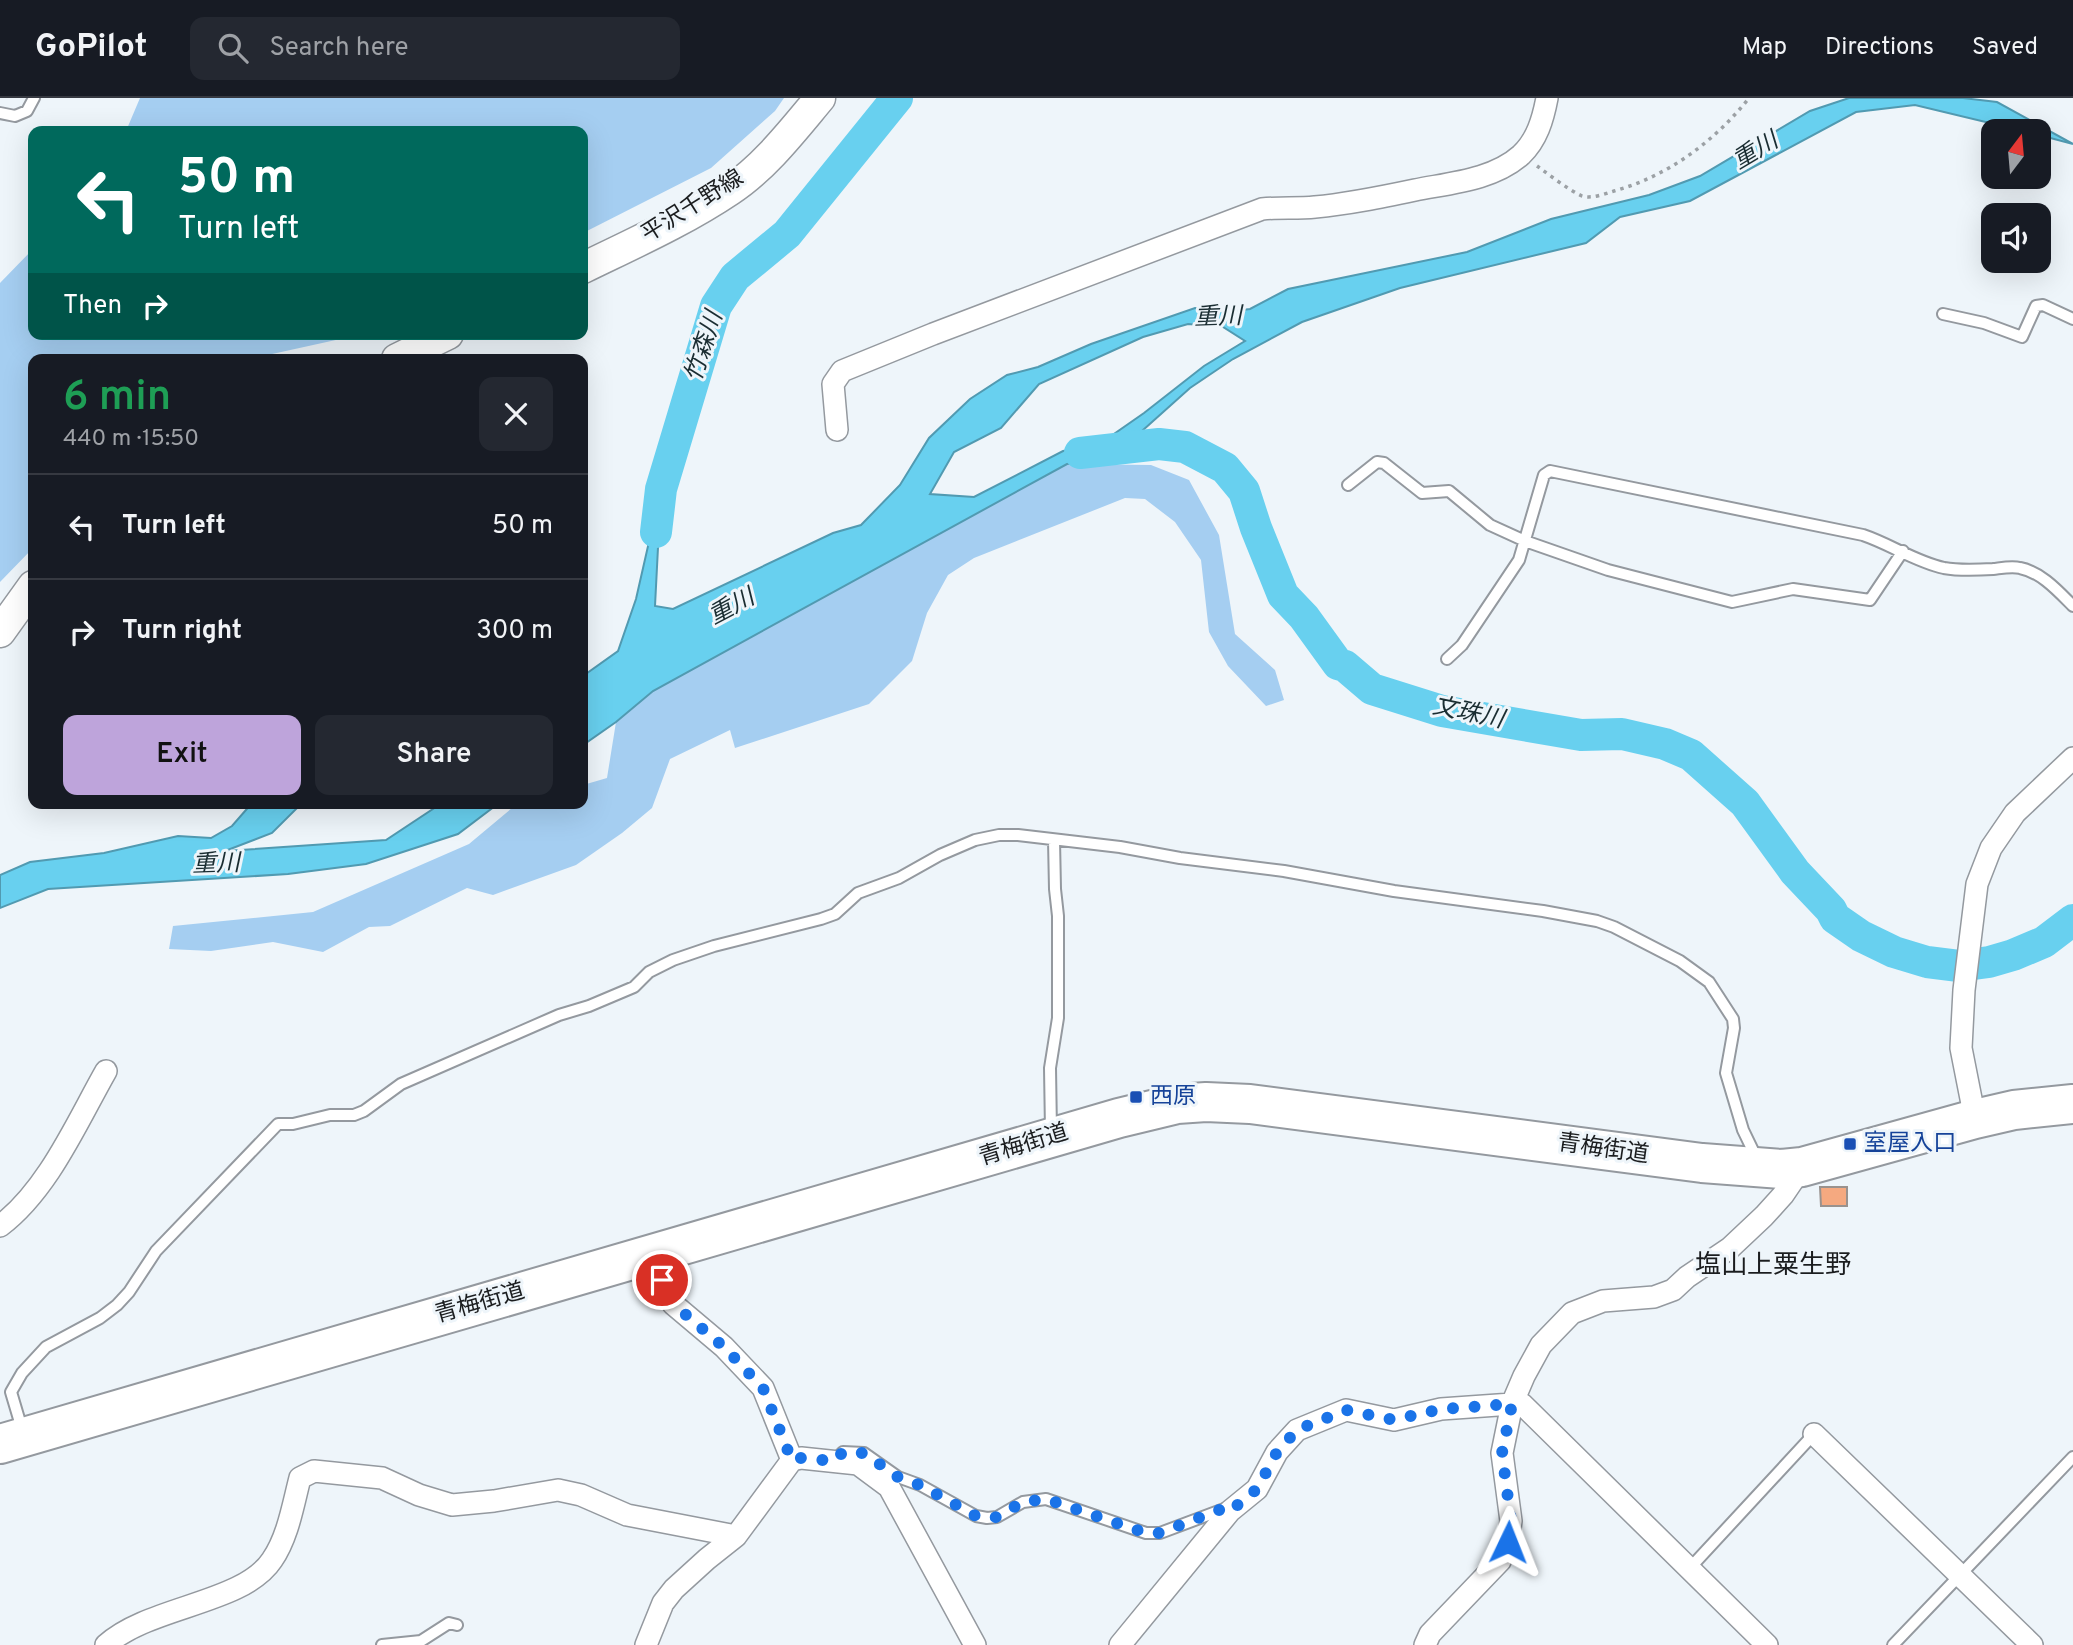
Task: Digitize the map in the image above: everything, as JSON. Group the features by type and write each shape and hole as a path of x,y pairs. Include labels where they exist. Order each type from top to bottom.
{"highway":[{"name":"青梅街道","path":"12,1440 1051,1138 1177,1104 1250,1104 1702,1163 1761,1168 1802,1167 1975,1119 2014,1110 2073,1104"}],"main road":[{"name":"平沢千野線","path":"588,266 661,230 732,189 785,141 820,98"},
{"path":"407,354 435,340"},
{"path":"0,632 28,593"}],"street":[{"path":"837,430 833,384 842,371 1262,209 1312,208 1480,176 1520,156 1533,141 1547,98"},
{"path":"1975,1119 1961,1048 1964,989 1977,884 1991,848 2015,813 2073,758"},
{"path":"0,1226 15,1214 55,1163 106,1071"},
{"path":"1425,1645 1430,1634 1500,1561 1508,1542 1511,1521 1502,1453 1512,1404 1541,1345 1573,1313 1603,1301 1654,1297 1673,1290 1687,1277 1730,1248 1764,1216 1783,1195 1802,1167"},
{"path":"650,1255 673,1304 724,1347 763,1388 792,1461"},
{"path":"1120,1645 1230,1511 1257,1489 1277,1452 1297,1430 1346,1410 1394,1420 1441,1409 1512,1404 1522,1404 1767,1645"},
{"path":"1814,1434 2032,1645"},
{"path":"646,1645 663,1602 674,1589 736,1536 792,1461 801,1458 858,1464 889,1488 975,1645"},
{"path":"106,1645 117,1635 142,1622 236,1588 257,1577 272,1560 283,1538 300,1478 314,1471 382,1478 419,1495 452,1505 494,1502 558,1490 580,1495 627,1515 736,1536"}],"lane":[{"path":"0,113 15,116 27,111 34,98"},
{"path":"1943,314 1984,323 2022,337 2036,306 2043,305 2073,319"},
{"path":"1348,485 1377,462 1384,463 1422,493 1449,491 1490,525 1525,541 1608,570 1732,602 1793,589 1870,600 1903,551"},
{"path":"1447,659 1462,645 1519,560 1544,475 1550,471 1863,535 1946,569 1972,571 2018,567 2031,571 2054,587 2073,606"},
{"path":"12,1440 11,1392 29,1365 46,1347 100,1318 117,1305 129,1292 156,1251 278,1124 293,1124 330,1115 354,1115 364,1111 401,1084 559,1015 634,987 649,972 673,960 714,946 835,914 858,893 899,878 940,855 975,840 999,835 1120,846 1180,858 1284,870 1394,891 1597,920 1615,927 1680,961 1709,982 1733,1019 1727,1073 1743,1130 1761,1168"},
{"path":"1051,1138 1050,1068 1058,1018 1058,916 1054,840"},
{"path":"1690,1568 1814,1434"},
{"path":"834,1461 843,1452 864,1453 898,1477 920,1485 976,1516 987,1518 997,1517 1023,1502 1046,1499 1146,1533 1160,1533 1224,1508 1230,1511"},
{"path":"1893,1645 2073,1457"},
{"path":"382,1645 421,1641 449,1623 457,1625"}],"path":[{"path":"1520,156 1584,196 1595,197 1670,169 1706,142 1749,98"}],"shaded area":[{"path":"140,98 784,98 775,111 711,168 588,230 588,126 128,126"},
{"path":"28,254 28,340 336,340 272,354 28,354 28,553 0,582 0,283"},
{"path":"1067,464 1151,465 1189,480 1219,535 1235,634 1275,670 1284,700 1266,706 1228,666 1209,632 1201,560 1175,522 1145,499 1125,498 974,558 948,575 927,613 912,661 869,704 735,748 730,730 670,759 652,808 576,865 493,895 467,888 390,926 369,927 323,952 273,942 211,951 169,949 173,926 313,912 469,844 511,809 588,809 588,784 607,778 616,722 653,691"}],"water":[{"name":"重川","path":"1849,98 1963,98 1997,102 2028,119 1981,121 1915,105 1856,112 1690,201 1620,217 1586,243 1400,288 1302,322 1233,359 1190,388 1114,456 1067,464 653,691 588,742 588,672 618,651 636,599 661,489 655,606 673,609 833,533 861,525 900,485 929,438 970,399 1007,375 1038,367 1091,344 1195,308 1226,312 1250,309 1288,289 1467,252 1551,219 1649,195 1700,176 1810,111","holes":["1188,324 1223,327 1245,341 1204,366 1098,445 1063,451 974,497 930,494 954,452 1001,428 1039,384 1143,337"]},
{"path":"2051,132 2073,144 2051,138"},
{"name":"重川","path":"247,809 296,809 272,833 225,851 386,840 433,809 491,809 458,834 366,864 288,874 48,889 0,908 0,875 30,862 104,853 178,836 211,838 232,826"}],"building":[{"path":"1820,1187 1847,1187 1847,1206 1821,1206"}],"waterway":[{"name":"竹森川","path":"656,532 661,489 716,306 735,277 787,234 897,98"},
{"name":"文珠川","path":"1080,453 1159,444 1185,447 1225,468 1244,491 1283,595 1304,617 1338,664 1345,666 1372,689 1442,711 1581,735 1622,734 1665,744 1691,755 1745,803 1795,872 1831,910 1835,918 1861,936 1894,952 1927,962 1959,966 1989,962 2044,942 2073,920"}],"place":[{"name":"西原","path":"1136,1097"},
{"name":"室屋入口","path":"1850,1144"}],"district":[{"name":"塩山上粟生野","path":"1773,1266"}],"route":[{"path":"662,1280 673,1304 724,1347 763,1388 792,1461 801,1458 834,1461 843,1452 864,1453 898,1477 920,1485 976,1516 997,1517 1023,1502 1046,1499 1146,1533 1160,1533 1224,1508 1230,1511 1257,1489 1277,1452 1297,1430 1346,1410 1394,1420 1441,1409 1512,1404 1502,1453 1511,1521 1508,1542"}]}
